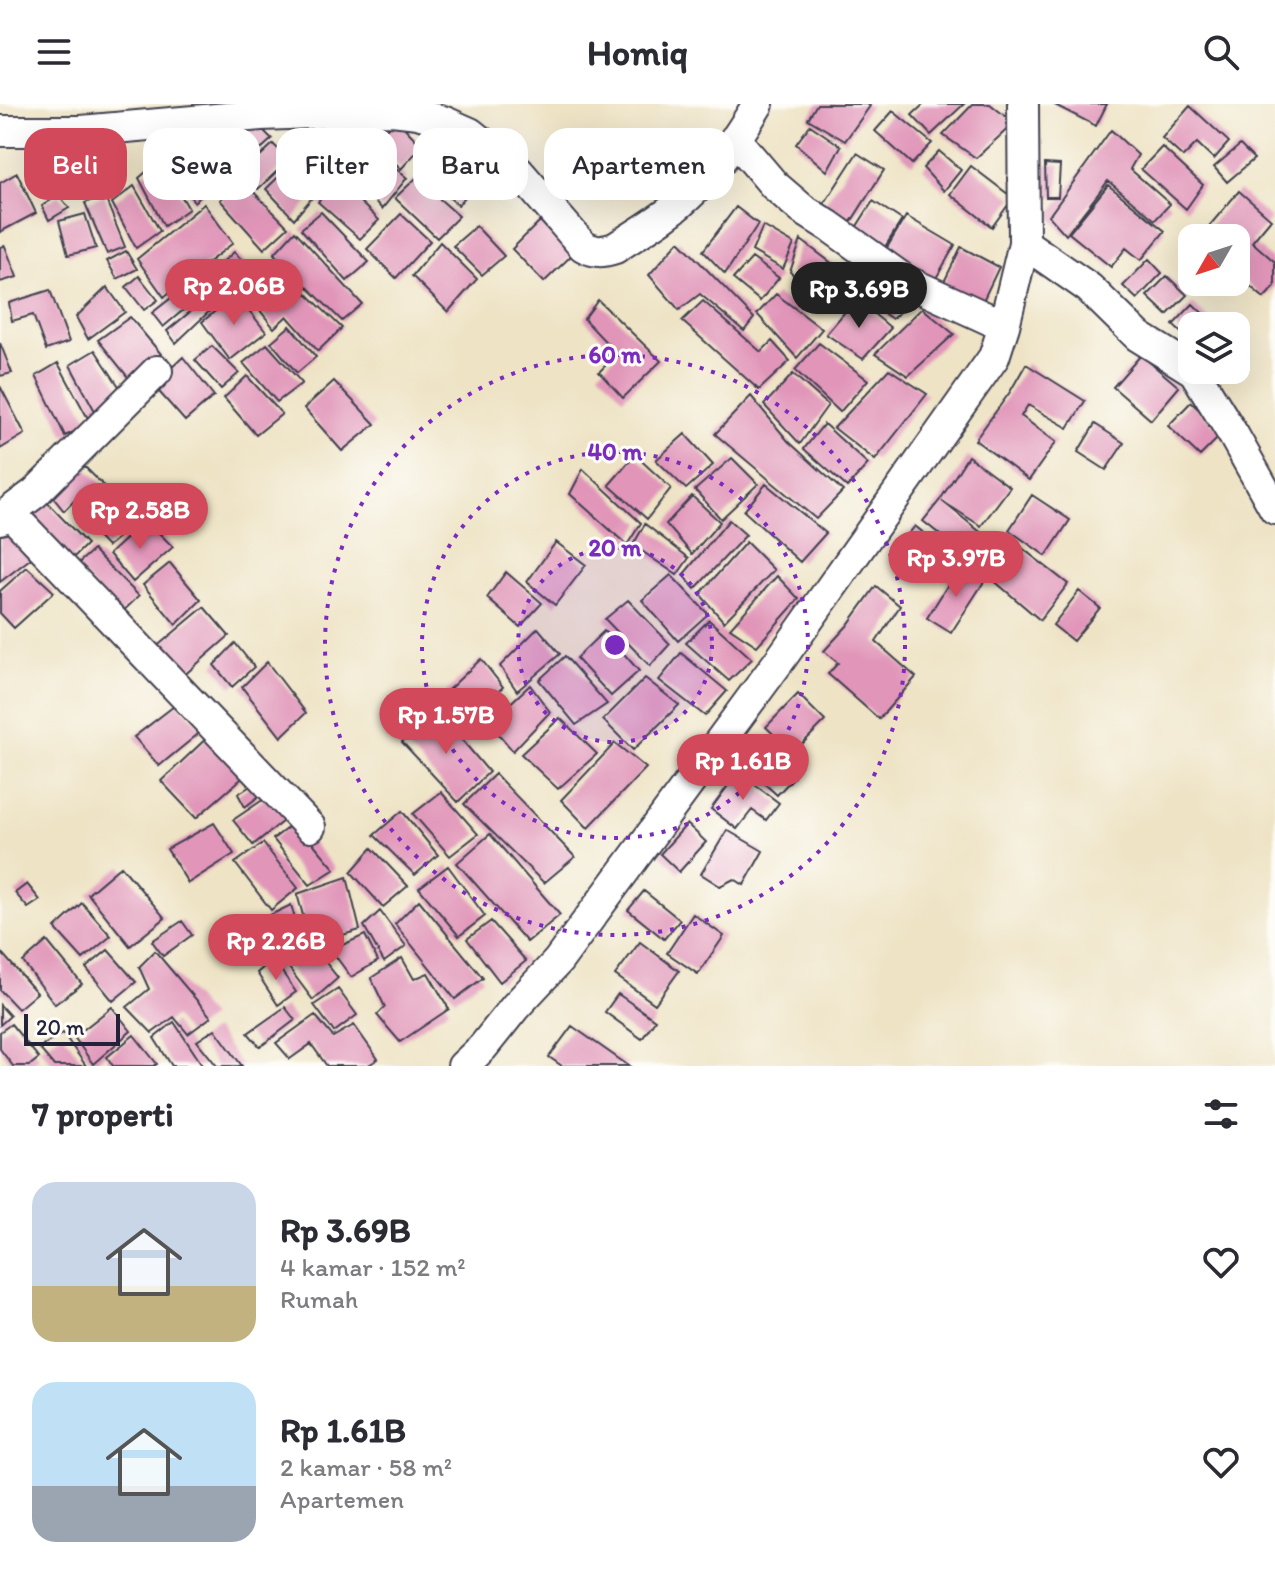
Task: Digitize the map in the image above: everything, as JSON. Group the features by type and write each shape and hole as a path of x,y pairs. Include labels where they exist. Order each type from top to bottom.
{"street":[{"path":"0,131 81,131 261,115 392,110 418,113 470,133 519,172 583,246 593,252 604,252 615,248 685,199 710,173 758,104"},
{"path":"463,1066 558,961 782,657 994,357 1024,243 1023,104"},
{"path":"735,139 774,185 802,209 906,281 1004,326"},
{"path":"1024,243 1089,288 1138,336 1194,371 1275,509"},
{"path":"157,371 35,493 5,515 310,827"}],"building":[{"path":"817,104 870,106 845,141 808,119"},
{"path":"924,104 964,104 931,135 912,115"},
{"path":"973,104 990,104 1014,123 976,158 943,135"},
{"path":"1053,104 1107,104 1096,126"},
{"path":"1190,106 1229,142 1214,159 1197,143 1183,157 1162,138"},
{"path":"893,111 932,143 912,164 875,131"},
{"path":"342,117 352,128 324,128"},
{"path":"396,119 413,137 413,156 401,169 397,165 397,128 387,128"},
{"path":"257,124 272,139 260,150 260,128 253,128"},
{"path":"810,125 841,146 827,171 796,144"},
{"path":"1111,130 1138,155 1130,169 1170,204 1155,220 1108,181 1066,235 1049,216"},
{"path":"273,144 276,147 276,172 260,187 260,156"},
{"path":"1240,145 1254,159 1227,182 1214,167"},
{"path":"1162,147 1203,185 1186,209 1141,169"},
{"path":"939,151 961,170 944,191 923,168"},
{"path":"857,153 884,170 851,222 824,204"},
{"path":"1045,164 1060,165 1058,197 1046,197"},
{"path":"971,166 1013,198 992,227 950,194"},
{"path":"397,170 407,178 397,190"},
{"path":"17,173 24,188 24,200 30,200 36,213 0,232 0,183"},
{"path":"276,179 276,200 266,189"},
{"path":"413,181 413,200 441,200 459,216 437,238 397,200 397,196"},
{"path":"1108,185 1165,231 1141,260 1126,248 1111,267 1069,233"},
{"path":"134,186 160,231 136,248 112,203 127,200 127,191"},
{"path":"1239,191 1271,219 1252,242 1275,262 1275,286 1264,298 1250,286 1250,224 1211,224"},
{"path":"260,198 288,227 264,249 220,200"},
{"path":"51,200 63,200 69,208 49,220 42,206"},
{"path":"106,200 125,247 107,254 85,203"},
{"path":"150,200 184,200 189,209 164,226"},
{"path":"276,200 310,200 294,219"},
{"path":"358,200 379,220 360,239 318,202"},
{"path":"374,200 389,200 382,209"},
{"path":"873,201 902,220 881,253 852,234"},
{"path":"204,204 233,243 164,297 137,259"},
{"path":"736,207 758,224 725,274 703,251"},
{"path":"321,212 369,262 347,281 301,229"},
{"path":"85,214 96,248 68,255 59,221"},
{"path":"401,214 430,241 396,278 367,249"},
{"path":"906,216 955,245 935,280 885,251"},
{"path":"540,221 572,255 544,282 512,249"},
{"path":"476,226 504,256 482,275 453,246"},
{"path":"763,226 794,244 783,269 752,251"},
{"path":"295,231 362,304 342,321 274,254"},
{"path":"801,240 854,280 834,307 790,272"},
{"path":"679,241 754,318 744,331 700,294 679,310 649,275"},
{"path":"440,242 477,279 448,312 412,276"},
{"path":"5,246 17,277 0,282 0,247"},
{"path":"961,247 999,267 980,307 941,288"},
{"path":"126,251 137,269 117,279 107,261"},
{"path":"234,252 252,270 219,298 205,277"},
{"path":"752,258 779,278 760,301 733,279"},
{"path":"1149,259 1162,273 1137,299 1123,286"},
{"path":"273,261 342,328 318,351 287,316 274,328 244,290"},
{"path":"870,275 913,300 892,319 853,292"},
{"path":"139,276 158,300 144,310 126,287"},
{"path":"1167,276 1178,286 1178,296 1186,296 1167,315 1147,296"},
{"path":"194,280 205,292 163,327 152,313"},
{"path":"107,287 125,312 88,339 76,317"},
{"path":"50,290 69,342 46,350 33,315 12,321 9,303"},
{"path":"236,294 266,332 230,360 202,322"},
{"path":"776,294 822,329 797,358 757,314"},
{"path":"208,297 215,306 176,343 167,331"},
{"path":"856,299 891,328 863,359 826,334"},
{"path":"598,300 661,361 623,398 599,372 617,354 584,319"},
{"path":"703,301 761,352 772,341 790,361 759,390 682,321"},
{"path":"1193,304 1201,312 1185,312"},
{"path":"922,308 954,334 908,376 875,354"},
{"path":"130,317 161,354 131,381 98,340"},
{"path":"290,326 316,357 297,373 271,342"},
{"path":"0,343 12,373 0,376"},
{"path":"819,343 868,380 840,412 795,370"},
{"path":"267,344 302,383 277,402 243,363"},
{"path":"212,346 239,373 221,389 195,360"},
{"path":"95,350 122,391 96,413 70,365"},
{"path":"1141,355 1179,387 1151,420 1113,387"},
{"path":"183,357 214,396 185,421 153,385"},
{"path":"58,363 91,424 65,436 36,376"},
{"path":"1026,364 1085,401 1068,428 1028,405 1021,416 1056,442 1029,480 975,440"},
{"path":"889,369 927,394 875,460 834,428"},
{"path":"793,374 828,405 800,444 764,405"},
{"path":"247,376 282,414 256,435 224,398"},
{"path":"334,381 375,424 342,451 304,408"},
{"path":"0,386 25,434 0,449"},
{"path":"751,396 788,441 843,491 816,519 715,434"},
{"path":"1191,402 1223,433 1200,456 1168,426"},
{"path":"824,424 868,464 847,487 804,449"},
{"path":"1095,424 1124,443 1106,470 1078,452"},
{"path":"685,434 713,465 686,489 656,460"},
{"path":"635,455 671,488 647,519 609,485"},
{"path":"968,456 1010,487 981,526 942,501 984,535 967,556 923,521"},
{"path":"732,458 758,484 721,519 695,490"},
{"path":"79,461 112,494 88,518 74,501 64,511 48,491"},
{"path":"583,469 641,523 627,545 570,494"},
{"path":"766,484 826,533 800,562 744,511"},
{"path":"40,495 87,544 71,560 22,512"},
{"path":"1032,495 1070,520 1046,556 1009,530"},
{"path":"692,496 720,522 692,554 666,524"},
{"path":"109,512 126,531 107,547 90,529"},
{"path":"146,520 173,547 133,582 109,554"},
{"path":"729,520 746,535 695,589 683,575"},
{"path":"645,524 689,558 677,575 633,545"},
{"path":"0,525 34,556 0,582"},
{"path":"915,526 956,559 939,579 899,546"},
{"path":"991,539 1005,551 1013,541 1068,584 1040,620 972,562"},
{"path":"556,542 586,565 555,605 527,582"},
{"path":"746,542 774,570 724,622 700,594"},
{"path":"93,550 139,596 119,615 75,566"},
{"path":"170,563 201,600 176,625 143,585"},
{"path":"961,564 985,580 951,633 927,618"},
{"path":"27,567 54,592 14,628 0,613 0,591"},
{"path":"506,572 542,603 520,627 487,598"},
{"path":"671,575 708,614 678,641 642,600"},
{"path":"777,576 799,599 757,646 730,628"},
{"path":"876,586 900,606 876,642 916,677 879,719 828,674 838,663 824,651"},
{"path":"1079,591 1100,608 1073,641 1053,625"},
{"path":"628,600 670,644 650,666 605,619"},
{"path":"204,607 229,636 181,678 155,648"},
{"path":"709,620 752,659 729,681 686,643"},
{"path":"538,628 560,654 517,691 500,666"},
{"path":"604,631 639,671 611,696 576,658"},
{"path":"235,643 254,667 232,687 214,665"},
{"path":"681,653 727,691 705,716 659,680"},
{"path":"565,656 607,704 576,725 539,680"},
{"path":"481,659 503,687 466,720 446,692"},
{"path":"267,662 306,713 281,737 242,687"},
{"path":"645,678 679,705 633,750 603,720"},
{"path":"530,685 550,712 513,751 489,723"},
{"path":"798,694 825,721 793,753 766,727"},
{"path":"178,703 203,730 159,766 134,737"},
{"path":"436,709 489,772 458,802 402,742"},
{"path":"560,718 597,754 558,789 521,754"},
{"path":"211,734 248,773 196,818 161,781"},
{"path":"615,743 646,768 588,828 561,800"},
{"path":"761,746 794,777 777,795 743,764"},
{"path":"738,772 779,803 766,820 752,810 737,829 711,809"},
{"path":"495,774 575,857 544,883 464,804"},
{"path":"255,783 263,793 245,807 238,794"},
{"path":"441,792 478,834 450,856 413,814"},
{"path":"270,795 288,817 253,845 233,820"},
{"path":"402,811 438,855 415,875 374,835"},
{"path":"295,822 335,869 310,885 273,839"},
{"path":"214,823 234,854 188,883 167,849"},
{"path":"687,824 706,842 679,872 660,854"},
{"path":"727,830 763,851 744,885 734,879 720,886 701,874"},
{"path":"490,834 560,915 527,942 457,863"},
{"path":"263,843 298,888 271,910 235,863"},
{"path":"372,848 408,886 383,907 351,872"},
{"path":"121,866 165,918 130,946 88,894"},
{"path":"448,866 485,916 459,936 419,888"},
{"path":"347,877 360,930 311,944 297,894"},
{"path":"27,884 40,900 28,908 15,893"},
{"path":"644,891 680,920 664,939 628,910"},
{"path":"419,900 483,978 455,999 395,924"},
{"path":"82,903 111,936 83,959 55,928"},
{"path":"291,905 302,942 277,948 266,917"},
{"path":"380,911 406,946 384,962 364,926"},
{"path":"693,914 724,936 698,974 667,953"},
{"path":"182,921 192,935 163,956 152,941"},
{"path":"491,921 526,961 500,982 467,939"},
{"path":"365,935 378,961 351,977 331,950"},
{"path":"47,941 82,984 55,1004 23,962"},
{"path":"640,942 679,971 655,1004 615,975"},
{"path":"311,944 338,978 313,1000 286,964"},
{"path":"108,950 136,982 113,1001 86,968"},
{"path":"0,951 37,993 18,1009 0,990"},
{"path":"155,951 211,1017 188,1034 174,1017 152,1033 127,1007 149,989 139,967"},
{"path":"402,958 414,979 428,973 449,1009 400,1042 377,1015 385,1007 371,978"},
{"path":"273,959 296,992 278,1005 257,973"},
{"path":"338,989 357,1015 334,1032 314,1005"},
{"path":"618,994 655,1020 642,1039 605,1012"},
{"path":"0,1005 10,1016 0,1025"},
{"path":"112,1007 131,1031 93,1064 74,1037"},
{"path":"285,1007 295,1020 260,1047 248,1033"},
{"path":"315,1015 333,1037 354,1025 378,1059 367,1066 327,1066 311,1044 290,1059 276,1043"},
{"path":"174,1022 203,1066 172,1066 154,1038"},
{"path":"11,1024 39,1058 29,1066 13,1066 0,1049 0,1032"},
{"path":"572,1026 629,1066 562,1066 549,1057"},
{"path":"215,1029 242,1066 217,1066 197,1041"},
{"path":"63,1033 86,1066 54,1066 39,1048"},
{"path":"134,1035 157,1064 113,1066 107,1057"}]}
